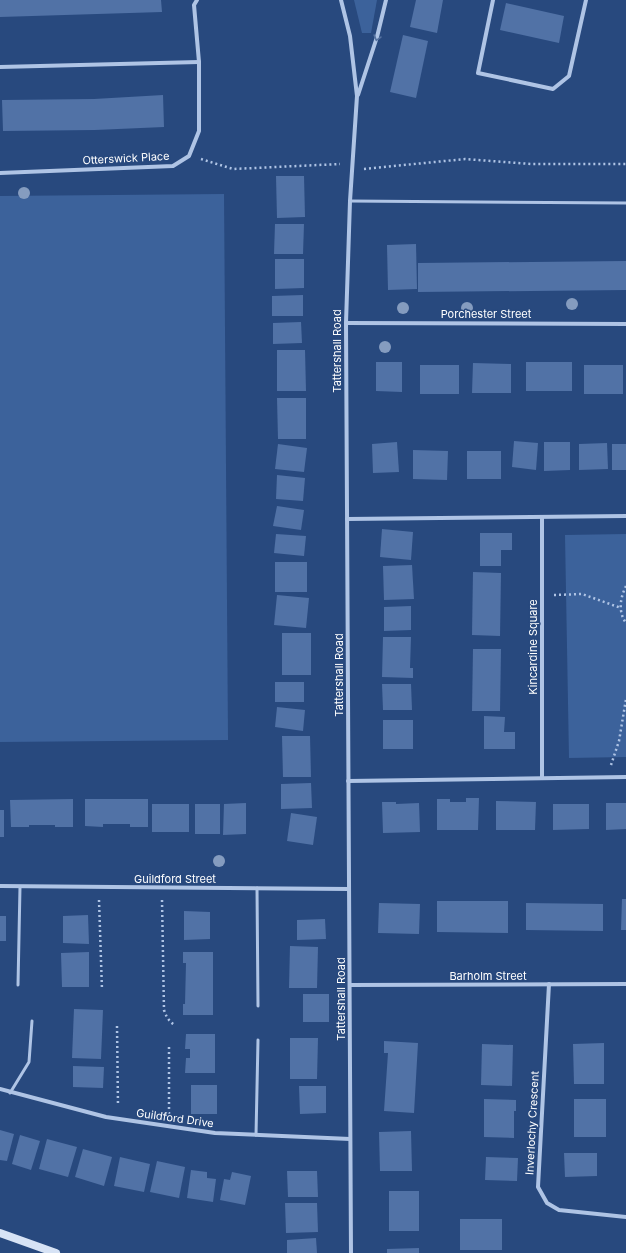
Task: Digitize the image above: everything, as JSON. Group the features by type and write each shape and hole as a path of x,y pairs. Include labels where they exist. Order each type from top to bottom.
{"main road":[{"path":"0,1233 56,1253"}],"street":[{"path":"189,156 199,131 199,62 194,5 197,0"},
{"path":"341,0 350,36 357,96"},
{"path":"357,96 377,38 386,0"},
{"path":"493,0 478,73 553,89 570,76 586,0"},
{"path":"0,67 199,62"},
{"name":"Tattershall Road","path":"351,1253 346,323 350,201 357,96"},
{"name":"Otterswick Place","path":"0,173 173,166 189,156"},
{"name":"Porchester Street","path":"346,323 626,324"},
{"path":"347,519 626,516"},
{"name":"Kincardine Square","path":"542,517 542,778"},
{"path":"348,781 626,776"},
{"name":"Guildford Street","path":"0,886 349,889"},
{"name":"Inverlochy Crescent","path":"548,984 538,1188 547,1203 559,1210 626,1217"},
{"name":"Barholm Street","path":"350,985 626,984"},
{"name":"Guildford Drive","path":"0,1089 118,1118 215,1133 350,1139"}],"lane":[{"path":"350,201 626,204"},
{"path":"18,985 20,886"},
{"path":"257,888 258,1006"},
{"path":"10,1092 29,1062 32,1022"},
{"path":"256,1134 258,1040"}],"path":[{"path":"189,156 233,169 352,163"},
{"path":"352,170 465,159 531,164 626,164"},
{"path":"626,586 621,597 621,608 626,623"},
{"path":"542,595 582,594 621,608"},
{"path":"607,777 619,741 626,699"},
{"path":"99,887 102,990"},
{"path":"162,888 164,1010 167,1017 175,1025"},
{"path":"117,1026 118,1118"},
{"path":"169,1044 169,1126"}],"shaded area":[{"path":"354,0 377,0 371,33 362,33"},
{"path":"224,194 228,740 0,742 0,196"},
{"path":"626,534 626,757 569,758 565,535"}],"building":[{"path":"0,0 161,0 162,12 0,17"},
{"path":"416,0 443,0 437,33 410,27"},
{"path":"506,3 564,16 559,43 500,30"},
{"path":"403,35 428,41 416,98 390,92"},
{"path":"163,95 164,127 95,130 3,131 2,100 94,99"},
{"path":"276,176 304,176 305,217 277,218"},
{"path":"275,224 304,224 303,254 274,254"},
{"path":"416,244 417,289 388,290 387,245"},
{"path":"275,259 304,259 304,288 275,289"},
{"path":"626,261 626,290 418,292 418,263"},
{"path":"303,295 303,316 272,316 272,296"},
{"path":"301,322 302,343 273,344 273,323"},
{"path":"277,350 305,350 306,391 277,391"},
{"path":"376,362 402,362 402,392 376,391"},
{"path":"526,362 572,362 572,391 526,391"},
{"path":"473,363 511,364 511,393 472,393"},
{"path":"420,365 459,365 459,394 420,394"},
{"path":"584,365 623,365 623,394 584,394"},
{"path":"277,398 306,398 306,439 278,439"},
{"path":"514,441 538,443 536,470 512,467"},
{"path":"397,442 399,472 373,473 372,444"},
{"path":"544,442 570,442 570,470 544,471"},
{"path":"607,443 608,469 579,470 579,444"},
{"path":"278,444 307,448 304,472 275,469"},
{"path":"612,444 626,444 626,470 612,470"},
{"path":"413,450 448,451 447,480 413,479"},
{"path":"467,451 501,451 501,479 467,479"},
{"path":"277,475 305,478 303,501 276,499"},
{"path":"277,506 304,510 301,530 273,526"},
{"path":"382,529 413,532 411,560 380,557"},
{"path":"480,533 512,533 512,550 501,550 501,566 480,566"},
{"path":"276,534 306,536 304,556 274,553"},
{"path":"275,562 307,562 307,592 275,592"},
{"path":"412,565 414,599 384,600 383,566"},
{"path":"473,572 501,573 500,636 472,635"},
{"path":"277,595 309,598 306,628 274,625"},
{"path":"411,606 411,630 384,631 384,607"},
{"path":"282,633 311,633 311,675 282,675"},
{"path":"383,637 411,637 410,668 413,668 413,678 382,677"},
{"path":"473,649 501,649 500,711 472,711"},
{"path":"275,682 304,682 304,702 275,702"},
{"path":"382,684 411,684 412,710 383,710"},
{"path":"277,707 305,710 303,731 275,727"},
{"path":"484,716 505,717 504,732 515,732 515,749 484,749"},
{"path":"383,720 413,720 413,749 383,749"},
{"path":"282,736 310,736 311,777 283,777"},
{"path":"311,783 312,808 281,809 281,784"},
{"path":"466,798 479,798 478,830 437,830 437,799 450,799 450,802 466,802"},
{"path":"73,799 73,827 29,825 29,827 11,827 10,800"},
{"path":"85,799 148,799 148,827 130,827 130,824 103,824 103,827 85,826"},
{"path":"496,801 536,802 535,830 496,830"},
{"path":"382,802 396,802 396,804 419,803 420,832 383,833"},
{"path":"246,803 246,834 223,835 224,804"},
{"path":"606,803 626,803 626,829 606,830"},
{"path":"152,804 189,804 189,832 152,832"},
{"path":"195,804 220,804 220,834 195,834"},
{"path":"553,804 589,804 589,829 553,830"},
{"path":"0,810 4,810 4,837 0,837"},
{"path":"291,813 317,817 313,845 287,841"},
{"path":"622,899 626,899 626,930 621,930"},
{"path":"437,901 508,901 508,933 437,932"},
{"path":"379,903 420,904 419,934 378,933"},
{"path":"526,903 603,904 603,931 526,930"},
{"path":"184,911 210,912 210,939 184,940"},
{"path":"88,915 89,944 63,943 63,916"},
{"path":"0,916 6,916 6,941 0,941"},
{"path":"325,919 326,939 297,940 297,920"},
{"path":"290,946 318,947 317,988 289,988"},
{"path":"89,952 89,987 62,987 61,953"},
{"path":"183,952 213,952 213,1015 183,1015 183,1004 185,1004 186,963 183,963"},
{"path":"303,994 329,994 329,1022 303,1022"},
{"path":"74,1009 103,1010 101,1059 72,1058"},
{"path":"186,1034 215,1034 215,1073 185,1073 186,1058 190,1058 190,1049 185,1049"},
{"path":"290,1038 318,1038 317,1079 290,1079"},
{"path":"384,1041 418,1043 414,1113 384,1111 388,1053 384,1053"},
{"path":"604,1043 604,1084 574,1084 573,1044"},
{"path":"482,1044 513,1045 512,1086 481,1085"},
{"path":"73,1066 104,1067 103,1088 73,1087"},
{"path":"191,1085 217,1085 217,1114 191,1114"},
{"path":"299,1086 326,1086 326,1113 300,1114"},
{"path":"484,1099 516,1100 516,1111 514,1111 514,1138 484,1137"},
{"path":"574,1099 606,1099 606,1137 574,1137"},
{"path":"0,1130 14,1134 7,1161 0,1160"},
{"path":"411,1131 412,1171 380,1171 379,1132"},
{"path":"20,1135 40,1141 31,1170 12,1164"},
{"path":"47,1139 77,1147 68,1177 39,1169"},
{"path":"83,1149 112,1157 104,1186 75,1177"},
{"path":"564,1153 597,1153 597,1176 565,1177"},
{"path":"120,1157 150,1164 144,1192 114,1186"},
{"path":"486,1157 518,1158 517,1181 485,1180"},
{"path":"157,1161 185,1167 179,1198 150,1192"},
{"path":"191,1170 207,1172 207,1178 216,1179 213,1202 187,1198"},
{"path":"287,1171 317,1171 318,1197 288,1197"},
{"path":"232,1172 251,1176 245,1205 220,1200 224,1179 230,1180"},
{"path":"389,1191 419,1191 419,1231 389,1231"},
{"path":"285,1203 317,1203 318,1232 286,1233"},
{"path":"460,1219 502,1219 502,1250 460,1250"},
{"path":"316,1238 317,1253 287,1253 287,1240"},
{"path":"419,1248 419,1253 387,1253 387,1249"}]}
